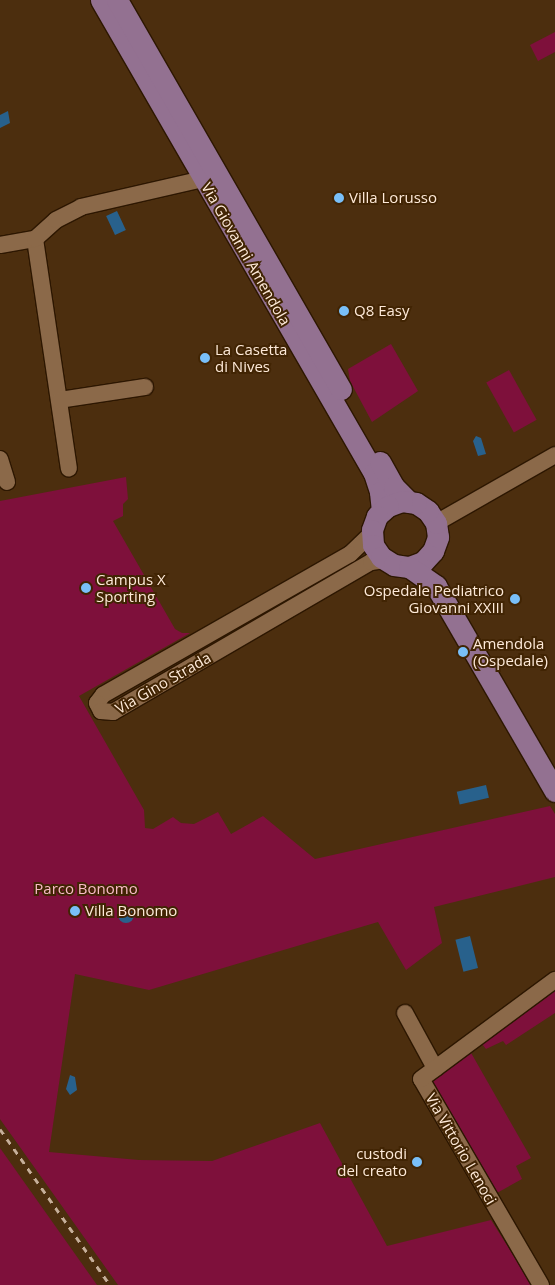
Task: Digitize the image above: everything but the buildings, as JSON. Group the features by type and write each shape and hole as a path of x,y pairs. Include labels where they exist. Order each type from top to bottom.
{"main road":[{"name":"Via Giovanni Amendola","path":"101,0 374,473 380,492 382,511"},
{"name":"Via Giovanni Amendola","path":"117,0 334,375 394,487 409,502 428,511 436,523"},
{"path":"409,502 388,506 382,511 372,533 373,545 385,560 394,565 409,567 423,562 433,551 438,537 436,523"},
{"path":"433,551 555,764"},
{"path":"409,567 436,586 555,791"}],"street":[{"path":"0,245 35,238 56,220 81,207 203,179"},
{"path":"35,238 70,468"},
{"path":"60,400 146,387"},
{"path":"436,523 555,455"},
{"path":"0,459 7,482"},
{"name":"Via Gino Strada","path":"372,533 350,554 103,694 97,704 101,711 113,712 371,562 385,560"},
{"name":"Via Vittorio Lenoci","path":"540,1285 421,1079 555,980"},
{"path":"404,1013 435,1068"}],"green space":[{"path":"555,32 555,52 538,61 530,45"},
{"path":"391,344 418,391 372,422 350,381 348,369"},
{"path":"509,370 537,420 514,432 486,383"},
{"name":"Parco Bonomo","path":"126,477 128,499 123,504 123,516 113,521 175,629 182,633 190,633 79,696 144,810 145,828 153,829 173,817 181,823 194,824 218,812 231,834 263,816 315,859 550,806 555,814 555,877 434,907 442,943 406,970 378,922 149,990 75,974 49,1152 139,1160 212,1161 320,1123 387,1246 491,1220 532,1285 118,1285 0,1119 0,501"},
{"path":"555,987 555,1013 506,1045 503,1041 486,1049 482,1044"},
{"path":"470,1051 531,1158 516,1166 522,1179 495,1194 429,1082"},
{"path":"0,1148 97,1285 0,1285"}],"water":[{"path":"8,111 10,123 0,128 0,115"},
{"path":"117,211 126,230 115,235 106,216"},
{"path":"476,436 481,438 486,454 478,456 473,441"},
{"path":"486,785 489,798 460,804 457,792"},
{"path":"123,907 129,907 134,912 132,921 123,923 118,918 118,912"},
{"path":"470,936 478,968 463,972 455,940"},
{"path":"70,1075 75,1077 77,1090 70,1095 66,1089"}],"railway":[{"path":"0,1129 110,1285"}],"place":[{"name":"Villa Lorusso","path":"339,198"},
{"name":"Q8 Easy","path":"344,311"},
{"name":"La Casetta di Nives","path":"205,358"},
{"name":"Campus X Sporting","path":"86,588"},
{"name":"Ospedale Pediatrico Giovanni XXIII","path":"515,599"},
{"name":"Amendola (Ospedale)","path":"463,652"},
{"name":"Villa Bonomo","path":"75,911"},
{"name":"custodi del creato","path":"417,1162"}]}
